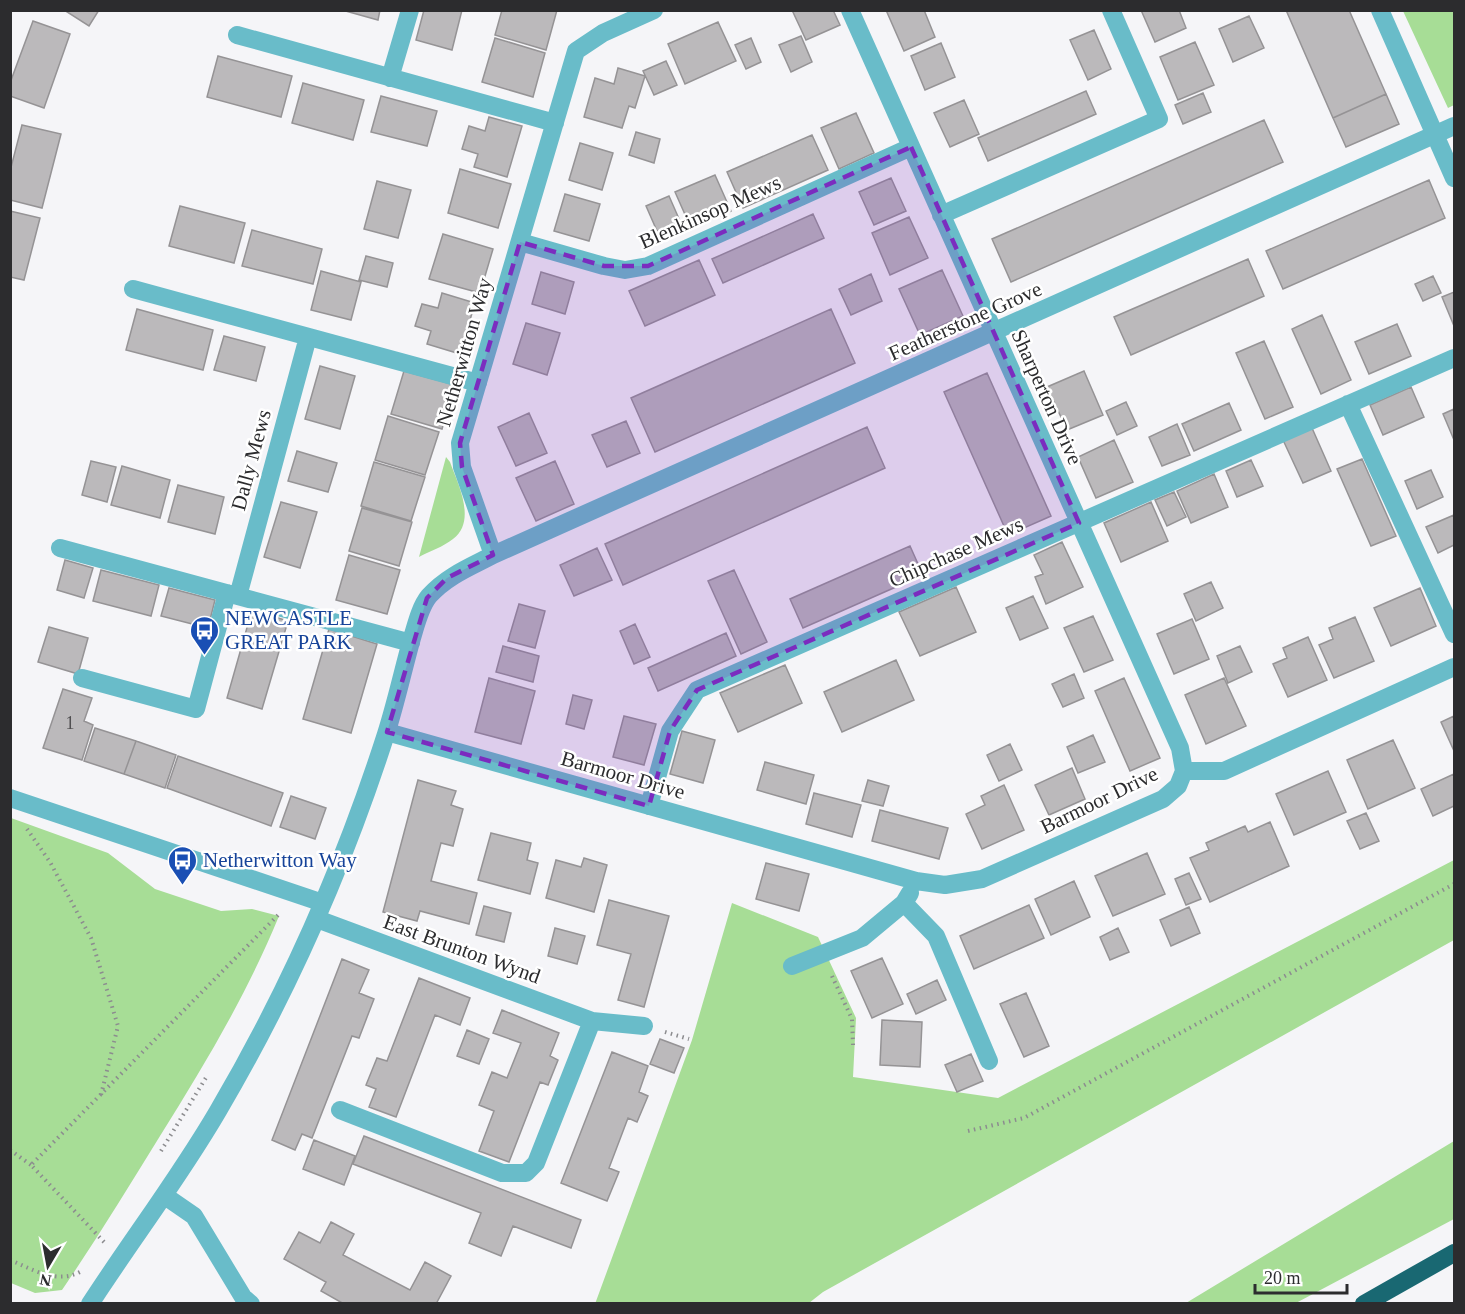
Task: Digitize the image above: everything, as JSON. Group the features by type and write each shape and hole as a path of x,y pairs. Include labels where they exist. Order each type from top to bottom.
{"highway":[{"path":"1364,1304 1455,1253"}],"street":[{"path":"390,78 410,10"},
{"name":"Netherwitton Way","path":"493,555 462,467 460,443 478,382 576,51 603,33 654,10"},
{"name":"Sharperton Drive","path":"850,10 1180,748 1184,771"},
{"path":"941,215 1159,119 1111,10"},
{"path":"1380,10 1455,178"},
{"path":"237,35 555,123"},
{"name":"Featherstone Grove","path":"493,555 1455,126"},
{"name":"Blenkinsop Mews","path":"520,242 625,270 648,266 910,147"},
{"path":"134,289 478,382"},
{"name":"Dally Mews","path":"82,678 196,708 309,337"},
{"name":"Chipchase Mews","path":"649,806 670,731 697,690 1455,358"},
{"path":"1348,404 1455,634"},
{"path":"60,548 411,643"},
{"path":"90,1304 112,1269 165,1196 218,1111 265,1024 320,910 353,831 387,732 418,619 427,598 447,578 493,555"},
{"name":"Barmoor Drive","path":"387,732 916,881 945,885 982,879 1163,799 1178,786 1184,771 1224,771 1455,667"},
{"path":"10,798 298,894 320,910"},
{"path":"792,966 862,938 904,903 916,881"},
{"path":"904,903 936,936 988,1061"},
{"name":"East Brunton Wynd","path":"320,910 592,1021 644,1026"},
{"path":"340,1110 502,1173 526,1173 536,1163 592,1021"},
{"path":"165,1196 194,1216 243,1297 251,1304"}],"path":[{"path":"24,824 50,862 91,938 118,1026 101,1096"},
{"path":"968,1131 1024,1118 1455,884"},
{"path":"32,1165 298,894"},
{"path":"822,954 852,1019 853,1045"},
{"path":"159,1154 207,1076"},
{"path":"10,1150 32,1165 105,1243 112,1269"},
{"path":"100,1250 111,1233"},
{"path":"10,1260 47,1276 65,1278 79,1273 84,1268"}],"highlighted area":[{"path":"911,147 1079,523 697,690 670,731 649,806 387,732 427,598 447,578 493,555 462,467 460,443 520,242 604,266 648,266"}],"green space":[{"path":"1403,11 1454,11 1454,105 1448,108"},
{"path":"446,457 461,491 464,502 464,522 453,539 419,557"},
{"path":"11,818 108,853 155,889 221,911 252,909 279,916 239,1002 209,1056 87,1252 62,1290 35,1293 11,1283"},
{"path":"1454,860 1454,940 823,1292 809,1303 595,1304 692,1040 732,903 818,937 856,1018 853,1077 998,1098"},
{"path":"1454,1141 1454,1219 1296,1303 1186,1303"}],"building":[{"path":"64,10 99,10 89,26"},
{"path":"342,10 380,10 378,20"},
{"path":"424,10 462,10 452,50 416,40"},
{"path":"502,10 557,10 546,50 495,35"},
{"path":"792,10 833,10 840,25 806,40"},
{"path":"886,10 924,10 935,37 904,51"},
{"path":"1141,10 1179,10 1186,28 1155,42"},
{"path":"1286,10 1349,10 1386,94 1333,118"},
{"path":"1249,16 1264,48 1233,62 1219,29"},
{"path":"33,21 70,34 44,108 10,96 10,83"},
{"path":"718,22 736,61 685,84 668,44"},
{"path":"1094,30 1111,69 1088,80 1070,40"},
{"path":"801,36 812,62 791,72 779,45"},
{"path":"495,38 545,53 533,97 482,82"},
{"path":"751,38 761,62 746,69 735,45"},
{"path":"1195,42 1214,85 1178,100 1160,57"},
{"path":"941,43 955,77 925,90 911,56"},
{"path":"218,56 292,76 281,117 207,97"},
{"path":"666,61 677,85 654,95 643,71"},
{"path":"618,68 645,76 635,108 629,106 622,128 584,117 595,78 614,84"},
{"path":"303,83 364,100 353,140 292,123"},
{"path":"1086,91 1096,114 988,161 978,138"},
{"path":"1203,93 1211,112 1183,124 1175,105"},
{"path":"1386,94 1399,124 1346,147 1333,118"},
{"path":"381,96 437,111 427,146 371,132"},
{"path":"964,100 979,134 950,147 934,113"},
{"path":"856,113 874,153 839,169 821,128"},
{"path":"489,117 522,126 507,177 474,167 478,154 462,149 469,126 485,131"},
{"path":"1264,120 1283,162 1011,282 992,239"},
{"path":"22,125 61,134 42,208 10,200 10,171"},
{"path":"636,132 660,139 654,163 629,155"},
{"path":"812,135 828,170 743,208 727,172"},
{"path":"580,143 613,153 602,190 569,180"},
{"path":"460,169 511,184 498,228 448,213"},
{"path":"715,175 731,211 691,228 675,192"},
{"path":"891,178 906,211 874,225 859,192"},
{"path":"1429,180 1445,218 1283,289 1266,251"},
{"path":"377,181 411,190 398,238 364,229"},
{"path":"565,194 600,204 589,241 554,231"},
{"path":"669,196 680,221 657,231 646,206"},
{"path":"180,206 245,223 234,263 169,246"},
{"path":"10,211 40,218 24,280 10,277"},
{"path":"813,214 824,238 723,283 712,259"},
{"path":"909,217 928,258 890,275 872,233"},
{"path":"252,230 322,249 313,284 242,266"},
{"path":"443,234 493,249 480,293 429,279"},
{"path":"366,256 393,263 387,287 359,280"},
{"path":"1248,259 1264,296 1131,355 1114,317"},
{"path":"699,260 715,295 645,326 629,291"},
{"path":"942,270 963,316 920,335 899,289"},
{"path":"321,271 361,282 351,320 311,310"},
{"path":"541,272 574,282 565,314 532,304"},
{"path":"871,274 882,301 851,315 839,289"},
{"path":"1433,276 1441,293 1423,301 1415,284"},
{"path":"1454,292 1454,326 1442,297"},
{"path":"442,293 475,303 460,354 427,344 431,331 415,326 422,304 438,308"},
{"path":"137,309 213,330 203,370 126,350"},
{"path":"831,309 855,363 655,452 631,398"},
{"path":"1322,315 1351,380 1321,394 1292,329"},
{"path":"526,323 560,333 547,375 513,364"},
{"path":"1397,324 1411,356 1369,374 1355,342"},
{"path":"224,336 265,347 256,381 214,370"},
{"path":"1264,341 1293,407 1265,419 1236,353"},
{"path":"320,366 355,376 340,429 305,419"},
{"path":"404,371 455,385 442,429 391,414"},
{"path":"1084,371 1103,415 1067,430 1047,387"},
{"path":"987,373 1051,516 1008,535 944,392"},
{"path":"1411,387 1424,417 1383,435 1370,405"},
{"path":"1126,402 1137,426 1117,435 1106,411"},
{"path":"1229,403 1241,430 1194,451 1182,424"},
{"path":"1454,409 1454,440 1443,414"},
{"path":"529,413 547,453 516,466 498,427"},
{"path":"388,416 439,432 425,475 375,460"},
{"path":"626,421 640,453 607,467 592,435"},
{"path":"1177,424 1190,455 1162,466 1149,437"},
{"path":"867,427 885,468 623,585 605,544"},
{"path":"1312,428 1331,471 1303,483 1283,440"},
{"path":"1114,440 1133,482 1096,498 1078,457"},
{"path":"297,451 337,463 328,492 288,481"},
{"path":"1362,459 1396,536 1371,546 1337,469"},
{"path":"1251,460 1263,486 1237,497 1226,471"},
{"path":"91,461 116,467 107,502 82,495"},
{"path":"555,461 574,504 536,521 516,478"},
{"path":"374,462 425,477 411,521 361,506"},
{"path":"122,466 170,480 160,518 111,505"},
{"path":"1431,470 1443,497 1417,509 1405,481"},
{"path":"1214,474 1228,507 1191,523 1177,491"},
{"path":"178,485 224,497 215,534 168,522"},
{"path":"1174,492 1186,517 1167,526 1155,500"},
{"path":"281,502 317,512 300,568 264,557"},
{"path":"1151,502 1168,541 1121,562 1104,523"},
{"path":"362,508 412,522 399,566 349,551"},
{"path":"1454,515 1454,545 1438,553 1426,527"},
{"path":"1062,542 1083,587 1046,604 1035,577 1043,574 1034,555"},
{"path":"910,546 923,575 803,628 790,599"},
{"path":"597,548 612,580 574,596 560,565"},
{"path":"349,555 400,570 387,614 336,600"},
{"path":"65,560 93,568 84,598 57,590"},
{"path":"101,570 159,585 151,616 93,601"},
{"path":"734,570 767,642 741,654 708,581"},
{"path":"1211,582 1223,608 1196,621 1184,594"},
{"path":"956,587 976,632 920,656 899,612"},
{"path":"169,588 215,600 208,628 161,616"},
{"path":"1420,588 1436,626 1391,646 1374,608"},
{"path":"1033,596 1048,628 1020,640 1006,608"},
{"path":"519,604 545,611 535,648 508,641"},
{"path":"252,610 288,621 262,709 227,698"},
{"path":"1093,616 1113,660 1084,672 1064,628"},
{"path":"1355,617 1374,661 1334,678 1319,645 1333,639 1329,628"},
{"path":"1192,619 1209,659 1174,674 1157,634"},
{"path":"635,624 650,657 634,664 620,631"},
{"path":"49,627 88,638 78,674 38,662"},
{"path":"329,629 377,644 351,733 303,719"},
{"path":"726,633 736,656 658,691 648,668"},
{"path":"1308,637 1327,680 1288,697 1273,664 1287,658 1283,648"},
{"path":"503,646 539,656 533,682 496,672"},
{"path":"1240,646 1252,672 1228,683 1217,656"},
{"path":"896,660 914,700 842,732 824,692"},
{"path":"785,665 802,703 738,732 720,693"},
{"path":"1074,674 1084,698 1063,707 1052,684"},
{"path":"489,678 535,691 521,744 475,732"},
{"path":"1124,678 1160,758 1130,771 1095,691"},
{"path":"1224,678 1246,726 1206,744 1185,695"},
{"path":"63,689 92,698 84,721 93,725 82,760 43,748"},
{"path":"573,695 592,700 584,729 566,724"},
{"path":"624,716 656,724 644,765 613,757"},
{"path":"1454,716 1454,751 1441,722"},
{"path":"95,728 136,741 124,774 84,761"},
{"path":"682,731 715,740 703,783 670,774"},
{"path":"1093,735 1105,762 1078,773 1067,747"},
{"path":"1393,740 1415,788 1368,809 1347,760"},
{"path":"136,741 176,755 165,788 124,774"},
{"path":"1010,744 1022,770 999,781 987,755"},
{"path":"178,756 283,793 271,826 167,788"},
{"path":"765,762 814,775 806,804 757,790"},
{"path":"1072,768 1085,799 1049,815 1035,785"},
{"path":"1328,771 1346,812 1294,835 1276,794"},
{"path":"1454,774 1454,806 1433,816 1421,789"},
{"path":"418,780 456,791 451,805 463,809 453,846 441,843 431,881 477,893 469,924 420,911 417,921 383,912"},
{"path":"868,780 889,786 883,806 862,801"},
{"path":"1004,785 1024,830 982,849 966,814 985,805 981,796"},
{"path":"814,793 861,805 852,837 806,824"},
{"path":"291,796 326,808 315,839 280,827"},
{"path":"880,810 948,828 939,859 872,841"},
{"path":"1366,813 1379,841 1360,849 1347,821"},
{"path":"1270,822 1289,866 1210,902 1190,858 1209,850 1206,843 1245,826 1248,832"},
{"path":"491,833 531,843 527,860 538,863 530,894 478,880"},
{"path":"1147,853 1165,894 1113,916 1095,876"},
{"path":"584,858 607,865 594,912 546,898 556,860 581,867"},
{"path":"766,863 809,874 799,911 756,899"},
{"path":"1189,873 1201,899 1186,905 1175,879"},
{"path":"1074,881 1090,917 1051,935 1035,899"},
{"path":"609,900 669,916 644,1007 618,1000 631,954 597,945"},
{"path":"1029,905 1044,938 974,969 960,936"},
{"path":"484,906 511,913 504,942 476,935"},
{"path":"1189,907 1200,933 1171,946 1160,920"},
{"path":"555,928 585,936 577,964 548,956"},
{"path":"1118,928 1129,952 1110,960 1100,937"},
{"path":"882,958 903,1004 872,1018 851,971"},
{"path":"342,959 369,970 359,993 374,999 359,1038 352,1036 312,1138 302,1134 295,1150 272,1140"},
{"path":"419,978 470,998 460,1025 435,1015 396,1117 369,1107 376,1089 366,1085 377,1058 387,1061"},
{"path":"937,980 946,1000 916,1014 907,994"},
{"path":"1026,993 1049,1046 1024,1057 1000,1004"},
{"path":"502,1010 559,1033 550,1056 558,1060 548,1085 540,1082 509,1162 479,1151 494,1111 479,1105 492,1072 507,1078 521,1043 493,1033"},
{"path":"882,1020 922,1022 920,1067 880,1065"},
{"path":"467,1030 489,1039 479,1064 457,1056"},
{"path":"660,1039 684,1048 674,1073 650,1064"},
{"path":"612,1052 648,1066 639,1092 648,1096 637,1122 628,1118 609,1168 619,1172 607,1201 561,1183"},
{"path":"971,1054 983,1081 957,1092 945,1065"},
{"path":"364,1136 581,1220 571,1248 513,1226 501,1256 469,1243 481,1213 353,1164"},
{"path":"314,1140 355,1156 344,1185 303,1169"},
{"path":"331,1222 354,1234 343,1255 410,1290 425,1262 451,1276 436,1304 344,1304 321,1291 326,1282 284,1259 299,1232 320,1243"}],"place":[{"name":"NEWCASTLE GREAT PARK","path":"204,656"},
{"name":"Netherwitton Way","path":"182,886"}]}
